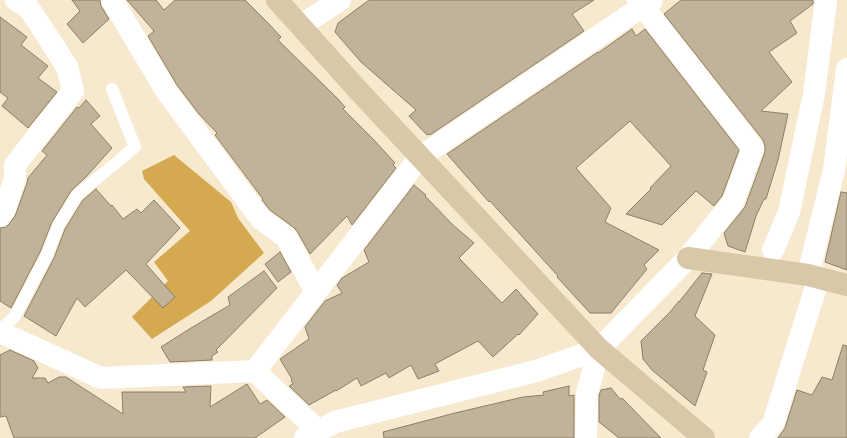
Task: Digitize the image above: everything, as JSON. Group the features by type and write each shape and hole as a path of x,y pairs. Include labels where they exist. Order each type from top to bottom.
{"street":[{"path":"0,216 5,209 15,179 15,165 73,91 67,67 56,49 28,7 16,0"},
{"path":"112,0 167,92 262,219 286,237 316,292"},
{"path":"277,0 357,89 599,348 699,436"},
{"path":"300,26 340,0"},
{"path":"774,250 789,212 812,102 826,0"},
{"path":"0,332 101,378 255,371 420,157 644,2 753,148 733,202 688,258 599,348 536,371 335,422 312,435 255,371"},
{"path":"760,438 773,424 814,276 834,170 847,69"},
{"path":"688,258 814,276 847,285"},
{"path":"586,438 587,393 599,348"}],"lane":[{"path":"0,332 15,316 47,255 58,226 77,195 135,147 112,89"}],"shaded area":[{"path":"174,155 231,202 238,218 264,253 211,301 152,339 132,317 168,281 154,262 190,231 144,179 142,171"}],"building":[{"path":"72,0 100,0 101,6 109,19 83,43 67,24 80,11"},
{"path":"127,0 156,0 164,10 175,0 245,0 268,23 281,37 278,40 338,99 345,107 343,109 395,163 393,165 396,168 352,225 347,216 310,254 297,231 270,210 262,200 263,199 215,135 217,133 199,114 177,85 148,36 154,31"},
{"path":"369,0 594,0 572,14 584,31 430,135 427,135 409,116 416,110 361,62 335,32 338,23"},
{"path":"681,0 813,0 813,4 790,21 797,33 769,52 792,82 761,111 788,114 778,160 766,199 764,199 756,216 745,252 728,246 724,233 745,207 765,152 765,146 763,140 664,14"},
{"path":"0,17 27,37 21,45 48,66 38,78 57,92 28,128 2,106 8,98 0,92"},
{"path":"632,29 636,36 645,29 739,150 722,196 714,206 696,191 662,225 626,214 671,166 630,121 576,168 611,208 605,222 659,250 644,265 647,269 611,313 590,313 447,154"},
{"path":"86,100 100,116 91,124 112,148 71,191 52,222 40,252 11,308 0,301 0,228 6,227 15,216 28,178 47,155 42,151 77,107 79,108"},
{"path":"414,185 426,195 425,196 453,225 474,243 459,258 502,303 516,289 538,314 519,335 518,334 493,357 478,341 435,364 439,371 418,379 411,365 389,378 386,373 361,386 357,378 309,405 289,386 293,384 292,379 280,359 309,339 305,327 325,301 342,293 337,285 342,278 369,262 364,250"},
{"path":"96,189 123,219 137,209 141,213 154,200 180,228 146,264 175,297 163,308 126,270 85,307 77,298 56,336 24,316 54,258 65,229 83,200"},
{"path":"841,192 847,193 847,270 825,262"},
{"path":"280,252 291,272 278,282 265,264"},
{"path":"264,271 277,288 216,350 218,352 212,356 212,360 170,362 161,347 230,305 228,297"},
{"path":"702,273 712,274 695,316 715,335 703,370 707,372 695,406 652,370 643,359 641,341 679,302"},
{"path":"843,345 847,346 847,438 778,438 785,428 797,390 812,395 822,377 832,380"},
{"path":"10,350 34,361 38,368 32,378 45,378 48,383 59,377 66,377 123,414 122,392 186,392 183,387 211,386 210,407 247,384 260,404 267,400 285,417 255,438 14,438 6,416 0,417 0,355"},
{"path":"569,386 569,396 574,395 574,438 384,438 383,432 523,397 544,395 543,392"},
{"path":"611,388 620,399 622,398 661,438 619,438 599,422 599,395 601,390"}]}
